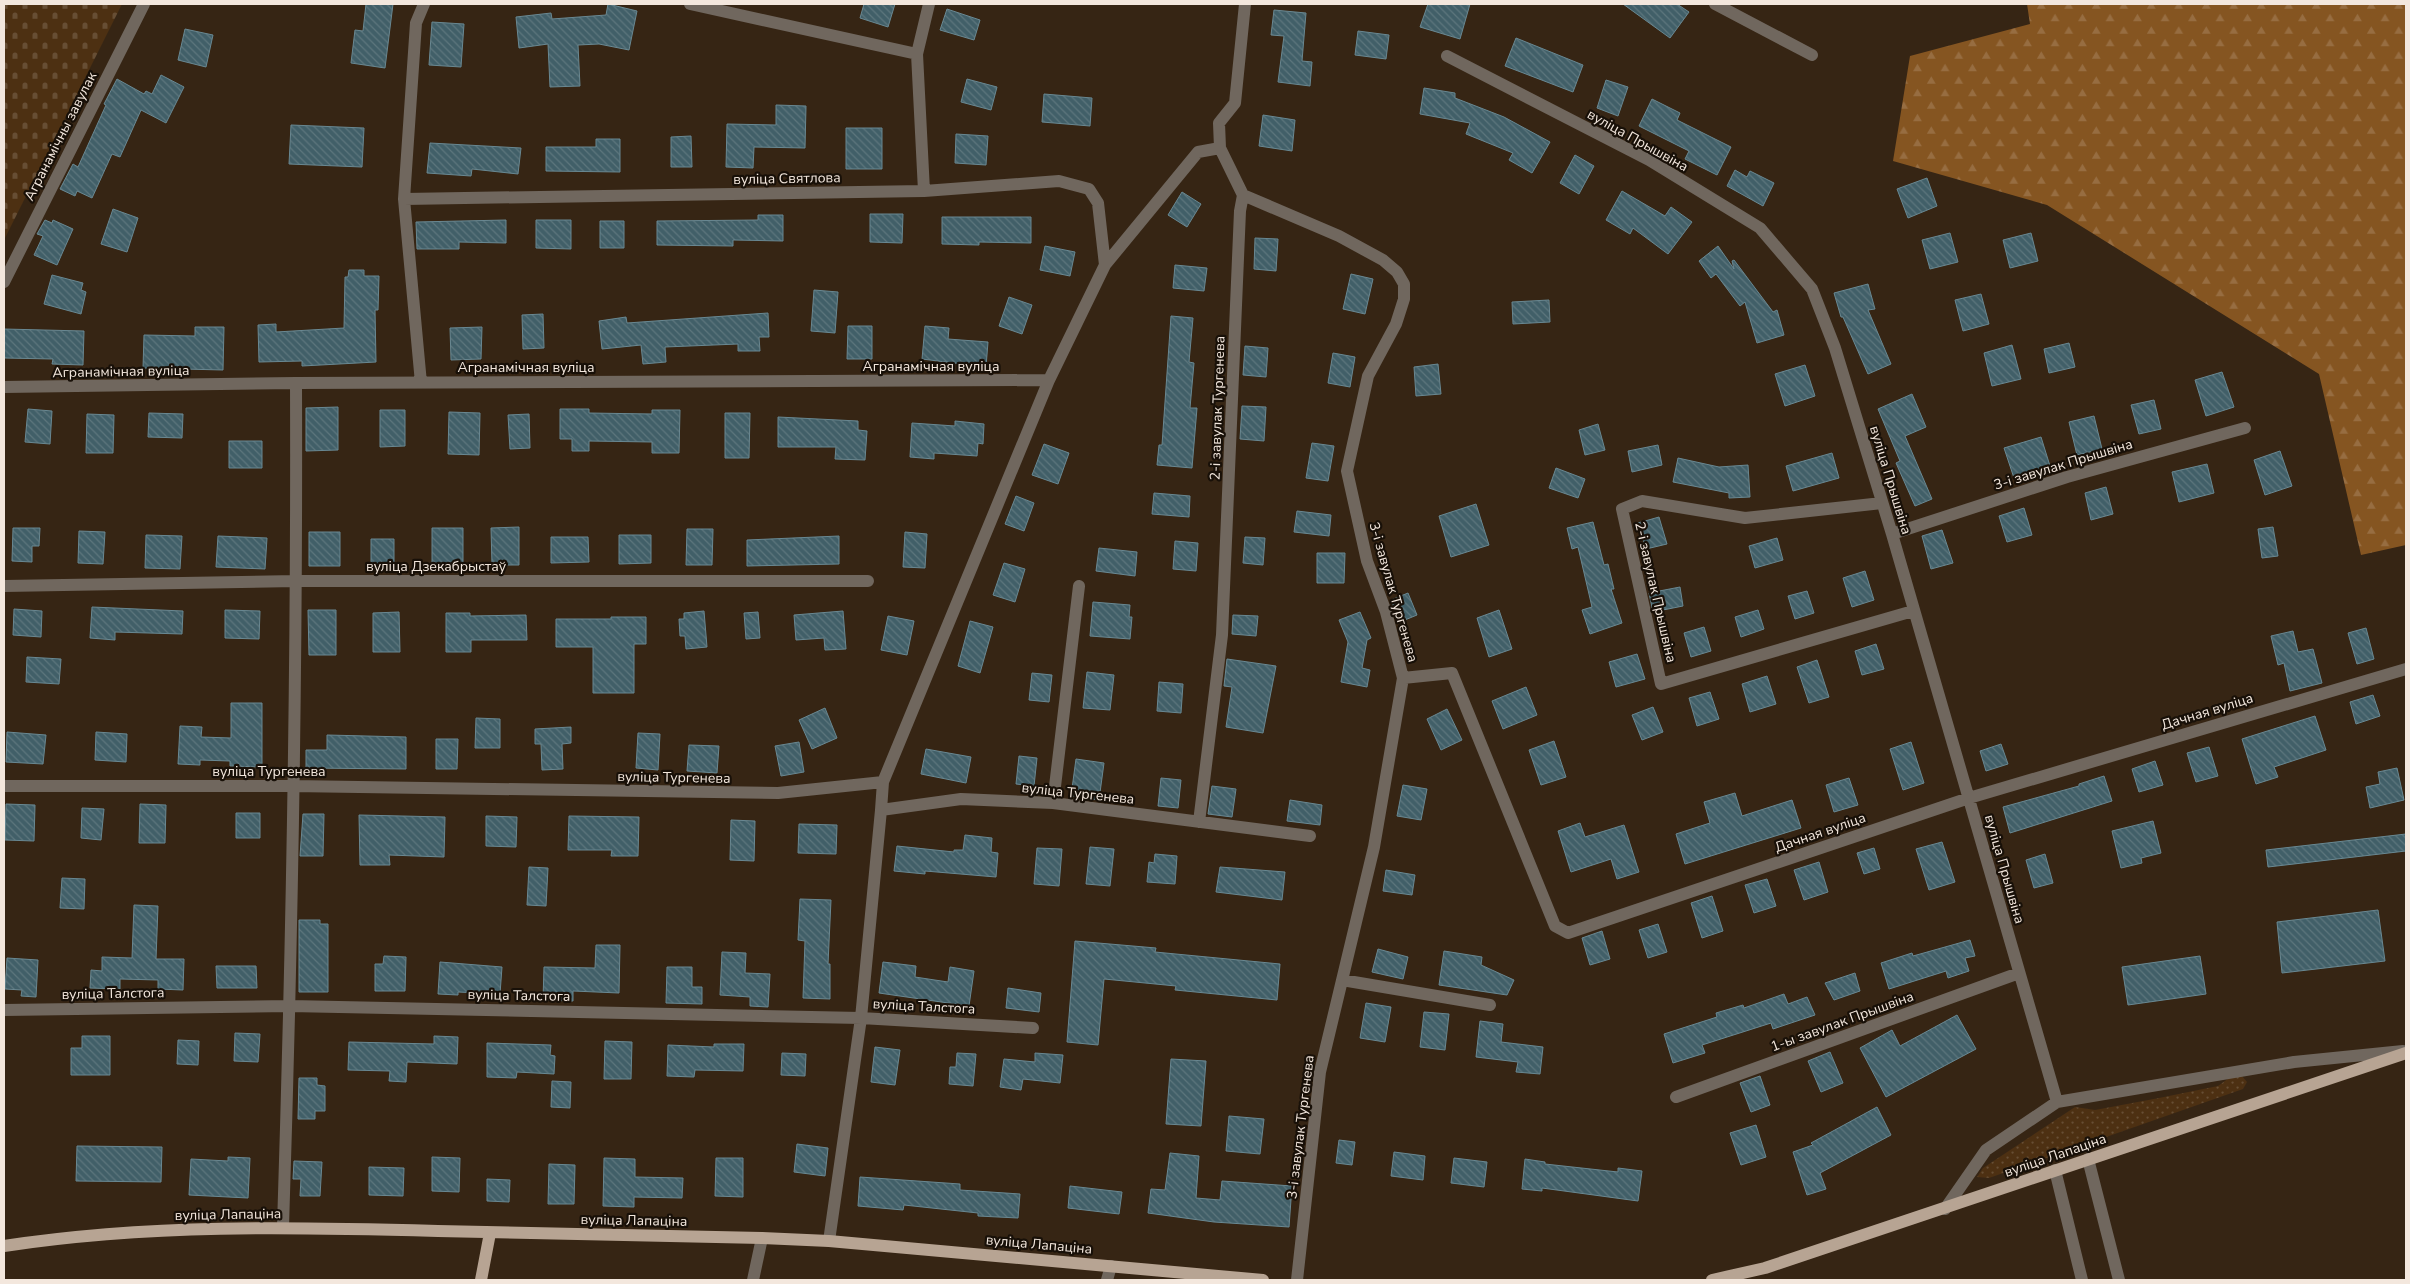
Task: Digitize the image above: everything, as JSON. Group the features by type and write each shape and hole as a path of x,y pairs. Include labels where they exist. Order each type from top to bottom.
{"main road":[{"name":"вуліца Лапаціна","path":"1712,1280 1765,1268 2406,1052"},
{"name":"вуліца Лапаціна","path":"4,1246 37,1241 195,1228 283,1227 762,1238 829,1241 1263,1280"},
{"path":"481,1280 490,1232"}],"street":[{"name":"Агранамічны завулак","path":"4,282 144,4"},
{"path":"421,383 404,199 416,24 424,4"},
{"path":"690,4 917,54"},
{"path":"924,191 917,54 929,4"},
{"path":"1243,195 1220,148 1219,123 1234,104 1245,4"},
{"path":"1715,4 1812,55"},
{"name":"вуліца Прышвіна","path":"1447,56 1648,160 1760,228 1812,289 1835,348 1892,534 2057,1102"},
{"path":"829,1241 861,1018 883,782 1049,380 1105,265 1198,152 1220,148"},
{"name":"вуліца Святлова","path":"404,199 924,191 1059,181 1089,189 1098,203 1105,265"},
{"name":"3-і завулак Тургенева","path":"1243,195 1339,236 1383,260 1397,272 1404,284 1404,299 1396,324 1368,376 1348,471 1367,561 1386,612 1403,678 1374,847 1320,1072 1297,1280"},
{"name":"2-і завулак Тургенева","path":"1199,822 1222,635 1240,212 1243,195"},
{"name":"Агранамічная вуліца","path":"4,387 296,383 1049,380"},
{"path":"283,1227 290,1006 296,581 296,383"},
{"name":"3-і завулак Прышвіна","path":"1892,534 2068,477 2245,428"},
{"name":"2-і завулак Прышвіна","path":"1882,502 1745,518 1642,501 1622,509 1661,684 1913,611"},
{"name":"вуліца Дзекабрыстаў","path":"4,586 296,581 868,581"},
{"path":"1053,803 1079,586"},
{"name":"Дачная вуліца","path":"1403,678 1452,673 1555,926 1568,933 1969,798 2406,668"},
{"name":"вуліца Тургенева","path":"4,786 292,786 778,793 883,782"},
{"name":"вуліца Тургенева","path":"881,810 961,798 1053,803 1310,836"},
{"name":"1-ы завулак Прышвіна","path":"1676,1097 2019,974"},
{"path":"1342,980 1490,1005"},
{"name":"вуліца Талстога","path":"4,1010 290,1006 861,1018 1033,1028"},
{"path":"1945,1208 1986,1150 2057,1102 2294,1062 2406,1052"},
{"path":"2088,1159 2119,1280"},
{"path":"2055,1170 2082,1280"},
{"path":"753,1280 762,1238"},
{"path":"1107,1280 1111,1266"}],"green space":[{"path":"4,4 122,4 4,240"},
{"path":"2027,4 2406,4 2406,545 2361,555 2319,374 2047,205 1893,161 1910,56 2030,24"},
{"path":"2242,1076 2247,1082 2243,1089 1989,1178 1977,1177 1983,1168 2075,1107 2095,1110 2218,1086 2229,1078"}],"building":[{"path":"366,4 393,4 385,68 351,63 355,30 363,31"},
{"path":"608,4 637,11 629,50 599,44 578,45 580,86 550,87 548,44 519,48 516,17 551,13 552,19 606,15"},
{"path":"864,4 895,4 888,27 860,18"},
{"path":"1428,4 1470,4 1460,39 1420,27"},
{"path":"1623,4 1677,4 1689,12 1670,38"},
{"path":"947,9 980,20 974,40 940,30"},
{"path":"1274,10 1306,13 1302,61 1312,62 1310,86 1278,82 1284,36 1271,35"},
{"path":"432,22 464,24 461,67 429,65"},
{"path":"185,29 213,35 206,67 178,60"},
{"path":"1358,31 1389,35 1386,59 1355,55"},
{"path":"1516,38 1583,65 1573,92 1505,66"},
{"path":"161,75 184,87 166,123 141,110 120,157 112,154 92,198 77,191 75,196 60,189 73,164 78,167 106,105 104,104 117,79 144,94 146,91 152,94"},
{"path":"967,79 997,87 991,110 961,102"},
{"path":"1606,80 1628,87 1618,116 1597,108"},
{"path":"1424,88 1455,93 1455,98 1504,117 1550,142 1532,173 1509,160 1513,153 1466,134 1470,123 1420,114"},
{"path":"1044,94 1092,98 1090,126 1042,122"},
{"path":"1652,99 1680,113 1677,120 1731,147 1717,175 1685,159 1689,151 1639,126"},
{"path":"776,105 806,106 805,148 754,147 753,168 726,167 727,124 776,125"},
{"path":"1263,115 1295,120 1292,151 1259,146"},
{"path":"291,125 364,128 362,167 289,164"},
{"path":"846,128 882,128 882,169 846,169"},
{"path":"956,134 988,136 986,165 955,163"},
{"path":"691,136 692,167 671,167 671,137"},
{"path":"596,139 620,139 620,172 546,171 546,147 596,147"},
{"path":"430,143 521,148 518,174 472,169 471,176 427,173"},
{"path":"1575,155 1594,166 1579,194 1560,183"},
{"path":"1735,170 1747,177 1750,171 1774,183 1763,206 1727,186"},
{"path":"1927,178 1937,206 1908,218 1897,189"},
{"path":"1622,191 1665,216 1671,207 1692,222 1668,254 1633,228 1630,234 1606,220"},
{"path":"1182,192 1201,204 1187,227 1168,215"},
{"path":"113,209 138,218 127,252 101,244"},
{"path":"870,214 903,214 902,243 870,242"},
{"path":"758,215 783,215 783,241 733,240 733,246 657,245 657,221 758,220"},
{"path":"942,217 1031,217 1031,243 979,242 979,245 942,244"},
{"path":"45,220 52,223 53,220 73,229 57,265 34,255 43,236 37,234"},
{"path":"506,220 506,243 459,242 459,249 417,249 416,222"},
{"path":"536,220 571,220 571,249 536,248"},
{"path":"600,221 624,221 624,248 600,248"},
{"path":"1950,233 1958,262 1930,269 1922,240"},
{"path":"2031,233 2038,261 2010,268 2003,240"},
{"path":"1255,238 1278,239 1276,271 1254,269"},
{"path":"1045,246 1075,252 1070,276 1040,270"},
{"path":"1718,246 1734,269 1732,261 1734,260 1773,312 1777,310 1784,335 1757,343 1745,302 1740,306 1716,274 1711,278 1699,261"},
{"path":"1175,265 1207,268 1204,291 1173,288"},
{"path":"349,270 364,270 364,276 379,276 378,310 375,310 376,362 302,366 302,361 259,362 258,325 276,324 276,332 344,328 345,277 348,277"},
{"path":"1351,274 1373,279 1365,314 1343,309"},
{"path":"52,275 83,283 81,290 86,292 81,314 44,304"},
{"path":"1868,284 1875,309 1868,310 1891,364 1868,374 1843,317 1841,317 1834,293"},
{"path":"814,290 838,292 835,333 811,331"},
{"path":"1981,294 1989,324 1963,331 1955,300"},
{"path":"1009,297 1032,305 1022,334 999,326"},
{"path":"1549,300 1550,322 1513,324 1512,302"},
{"path":"768,313 769,337 759,337 760,351 738,351 738,344 665,347 666,362 643,364 641,345 602,349 599,321 626,317 627,323"},
{"path":"543,314 544,348 523,349 522,315"},
{"path":"1171,316 1193,318 1189,362 1194,363 1190,408 1197,408 1192,468 1157,465 1159,445 1162,445"},
{"path":"848,326 872,326 872,359 847,359"},
{"path":"925,326 949,328 948,339 988,342 986,367 922,359"},
{"path":"195,327 224,327 223,370 143,368 144,335 195,336"},
{"path":"482,327 481,359 451,360 450,328"},
{"path":"4,329 84,331 83,365 52,364 53,359 4,358"},
{"path":"2069,343 2075,367 2049,373 2044,349"},
{"path":"2012,345 2021,379 1992,386 1984,353"},
{"path":"1245,346 1268,348 1266,377 1243,375"},
{"path":"1333,353 1355,357 1350,387 1328,383"},
{"path":"1438,364 1441,394 1416,396 1414,367"},
{"path":"1805,365 1815,396 1785,406 1775,374"},
{"path":"2222,372 2234,407 2206,416 2195,380"},
{"path":"1912,394 1926,427 1905,436 1932,499 1915,506 1896,463 1900,461 1878,409"},
{"path":"2154,400 2161,429 2139,434 2131,405"},
{"path":"1242,406 1266,407 1264,441 1240,439"},
{"path":"338,407 338,450 306,451 306,408"},
{"path":"28,409 52,411 50,444 25,442"},
{"path":"560,409 589,409 589,413 652,414 652,410 680,410 679,453 652,453 652,442 589,441 589,451 572,451 572,439 560,439"},
{"path":"380,410 405,410 405,446 380,447"},
{"path":"449,412 480,413 479,455 448,454"},
{"path":"149,413 183,414 182,438 148,437"},
{"path":"725,413 750,413 749,458 725,458"},
{"path":"87,414 114,415 113,453 86,453"},
{"path":"529,414 530,448 510,449 508,415"},
{"path":"2094,416 2102,449 2077,455 2069,422"},
{"path":"778,417 858,421 858,430 867,431 865,460 835,459 836,447 778,447"},
{"path":"955,421 984,424 983,444 978,443 977,456 934,453 934,459 910,457 912,423 955,426"},
{"path":"1598,424 1605,450 1585,455 1579,430"},
{"path":"2041,437 2050,466 2014,478 2004,448"},
{"path":"229,441 262,441 262,468 229,468"},
{"path":"1312,443 1334,446 1328,481 1306,478"},
{"path":"1044,444 1069,453 1058,484 1032,475"},
{"path":"1658,445 1662,465 1632,472 1628,451"},
{"path":"2280,451 2292,486 2265,495 2254,460"},
{"path":"1832,453 1839,478 1793,491 1786,466"},
{"path":"1678,458 1719,467 1748,465 1750,497 1729,498 1729,493 1673,482"},
{"path":"2207,464 2214,493 2179,502 2172,472"},
{"path":"1556,468 1585,479 1578,498 1549,488"},
{"path":"2106,487 2113,514 2091,520 2085,493"},
{"path":"1154,493 1190,496 1189,517 1152,514"},
{"path":"1016,496 1034,503 1024,531 1005,524"},
{"path":"1476,504 1489,545 1451,557 1439,516"},
{"path":"2024,508 2032,535 2007,542 1999,516"},
{"path":"1297,511 1331,515 1329,536 1294,532"},
{"path":"1659,517 1667,544 1646,549 1638,523"},
{"path":"1593,522 1604,565 1608,564 1614,589 1611,589 1622,623 1590,634 1582,610 1592,607 1578,547 1572,549 1567,528"},
{"path":"519,527 519,565 492,565 491,528"},
{"path":"2273,527 2278,556 2262,558 2258,529"},
{"path":"13,528 40,528 39,546 32,546 32,562 12,561"},
{"path":"432,528 463,528 463,566 432,567"},
{"path":"687,529 713,529 712,565 686,565"},
{"path":"1942,530 1953,563 1931,569 1922,536"},
{"path":"79,531 105,532 103,564 78,563"},
{"path":"309,532 340,532 340,566 309,566"},
{"path":"905,532 927,534 925,568 903,567"},
{"path":"146,535 182,536 180,569 145,568"},
{"path":"619,535 651,535 651,563 619,564"},
{"path":"218,536 267,538 265,569 216,567"},
{"path":"839,536 839,564 747,566 747,540"},
{"path":"551,537 588,537 589,562 551,563"},
{"path":"1245,537 1265,538 1263,565 1243,563"},
{"path":"1777,538 1783,560 1755,568 1749,546"},
{"path":"371,539 394,539 394,568 371,568"},
{"path":"1175,541 1198,543 1196,571 1173,569"},
{"path":"1099,548 1137,552 1135,576 1096,571"},
{"path":"1317,553 1345,553 1344,583 1317,583"},
{"path":"1004,563 1025,569 1015,602 993,595"},
{"path":"1865,571 1874,600 1852,607 1843,578"},
{"path":"1680,587 1683,606 1653,612 1649,593"},
{"path":"1807,591 1814,613 1795,619 1788,596"},
{"path":"1408,593 1417,615 1400,622 1391,600"},
{"path":"1093,602 1130,605 1129,617 1132,617 1130,639 1090,636"},
{"path":"92,607 183,611 182,634 115,632 115,640 90,638"},
{"path":"14,609 42,611 41,637 13,635"},
{"path":"225,610 260,611 259,639 225,638"},
{"path":"308,610 336,610 336,655 309,655"},
{"path":"1499,610 1512,649 1489,657 1477,618"},
{"path":"1758,610 1764,629 1741,637 1735,617"},
{"path":"704,611 707,647 686,649 685,636 680,636 679,619 684,619 684,613"},
{"path":"843,611 846,649 825,650 824,638 796,640 794,615"},
{"path":"399,612 400,652 373,652 373,613"},
{"path":"758,612 760,638 746,639 744,613"},
{"path":"1360,612 1371,638 1367,640 1362,668 1370,670 1367,687 1341,682 1348,642 1339,620"},
{"path":"446,613 470,613 470,616 526,615 527,640 471,640 471,652 446,652"},
{"path":"1233,615 1258,616 1256,636 1232,634"},
{"path":"888,616 914,621 907,655 881,650"},
{"path":"611,617 646,617 646,644 634,644 634,693 593,693 593,647 556,647 556,619 611,619"},
{"path":"970,621 993,627 980,673 958,666"},
{"path":"1704,627 1711,651 1691,657 1684,633"},
{"path":"2366,628 2374,659 2357,664 2348,633"},
{"path":"2293,631 2298,652 2313,649 2322,683 2290,691 2284,663 2278,665 2271,636"},
{"path":"1876,644 1884,669 1862,675 1855,651"},
{"path":"1637,654 1645,679 1616,687 1609,662"},
{"path":"27,657 61,659 59,684 26,682"},
{"path":"1227,659 1276,666 1263,733 1226,727 1232,687 1224,686"},
{"path":"1817,660 1829,697 1809,703 1797,667"},
{"path":"1087,672 1114,675 1110,710 1083,708"},
{"path":"1032,673 1052,675 1049,702 1029,700"},
{"path":"1767,676 1776,704 1750,712 1742,684"},
{"path":"1159,682 1183,684 1181,713 1157,711"},
{"path":"1526,687 1537,715 1503,729 1492,701"},
{"path":"1710,692 1719,719 1697,726 1689,698"},
{"path":"2373,695 2380,716 2356,724 2350,702"},
{"path":"231,703 262,703 262,767 230,766 230,761 200,760 200,765 178,764 180,726 202,727 201,737 231,738"},
{"path":"1653,707 1663,732 1642,740 1632,715"},
{"path":"825,708 837,738 812,749 799,720"},
{"path":"1447,709 1462,740 1441,750 1427,719"},
{"path":"2315,716 2326,750 2274,767 2278,777 2256,784 2242,739"},
{"path":"476,718 500,719 500,748 475,748"},
{"path":"571,727 571,743 562,744 563,769 542,770 541,744 535,744 535,729"},
{"path":"7,732 46,735 43,764 6,762"},
{"path":"96,732 127,734 126,762 95,760"},
{"path":"638,733 660,734 658,770 636,768"},
{"path":"327,735 406,737 406,769 306,768 306,750 327,750"},
{"path":"436,739 458,739 457,769 436,769"},
{"path":"1554,741 1566,777 1541,785 1529,750"},
{"path":"799,742 804,772 781,776 775,746"},
{"path":"1911,742 1924,783 1903,790 1890,749"},
{"path":"2001,744 2008,764 1986,771 1980,751"},
{"path":"689,745 719,746 717,773 687,771"},
{"path":"2209,747 2218,776 2196,782 2187,753"},
{"path":"926,749 971,757 966,783 921,774"},
{"path":"1019,756 1037,758 1034,786 1016,784"},
{"path":"1076,759 1104,763 1099,800 1071,796"},
{"path":"2155,761 2163,785 2139,792 2132,769"},
{"path":"2397,768 2404,800 2370,808 2366,787 2380,784 2378,772"},
{"path":"2104,776 2112,801 2010,833 2003,807 2079,786 2079,784"},
{"path":"1161,778 1181,780 1178,808 1158,806"},
{"path":"1849,778 1858,805 1834,812 1826,785"},
{"path":"1403,785 1427,789 1421,820 1397,816"},
{"path":"1212,786 1236,789 1232,817 1208,814"},
{"path":"1735,793 1742,816 1792,800 1801,828 1685,864 1676,834 1710,823 1704,802"},
{"path":"1290,800 1322,805 1320,825 1287,821"},
{"path":"6,804 35,805 34,841 5,840"},
{"path":"140,804 166,805 165,843 139,843"},
{"path":"82,808 104,809 101,840 81,838"},
{"path":"236,813 260,813 260,838 236,838"},
{"path":"303,814 324,814 323,856 300,856"},
{"path":"359,815 445,817 444,857 389,855 390,865 360,865"},
{"path":"486,816 517,817 516,847 486,846"},
{"path":"569,816 639,817 638,856 611,856 612,850 568,850"},
{"path":"731,820 755,821 754,861 730,860"},
{"path":"2153,821 2161,853 2141,858 2142,863 2121,868 2112,831"},
{"path":"1580,823 1585,837 1624,825 1639,872 1617,879 1611,859 1571,872 1558,831"},
{"path":"799,824 837,825 836,854 798,853"},
{"path":"2406,834 2406,851 2268,867 2266,850"},
{"path":"965,835 992,838 991,852 998,853 996,877 925,871 925,874 894,871 897,846 954,852 954,850 963,850"},
{"path":"1942,842 1955,882 1929,890 1916,849"},
{"path":"1090,847 1114,849 1110,886 1086,884"},
{"path":"1037,848 1062,849 1059,886 1034,884"},
{"path":"1874,848 1880,869 1864,874 1857,853"},
{"path":"1155,854 1177,856 1175,884 1147,882 1149,862 1154,863"},
{"path":"2045,854 2053,883 2034,888 2026,860"},
{"path":"1819,862 1828,892 1804,900 1794,870"},
{"path":"529,867 548,868 546,906 527,905"},
{"path":"1220,867 1285,872 1282,900 1216,892"},
{"path":"1386,870 1415,875 1412,895 1383,891"},
{"path":"62,878 85,879 84,909 60,908"},
{"path":"1767,879 1776,906 1754,913 1745,885"},
{"path":"1712,896 1723,931 1702,938 1691,903"},
{"path":"800,899 831,900 828,964 830,964 830,999 803,998 805,941 798,940"},
{"path":"134,905 158,906 156,959 184,959 183,990 158,989 158,980 120,979 120,989 90,988 91,970 102,971 102,957 132,958"},
{"path":"2378,910 2385,961 2282,973 2277,922"},
{"path":"299,920 320,920 320,924 328,924 328,992 299,992"},
{"path":"1658,924 1667,952 1648,958 1639,930"},
{"path":"1602,931 1610,959 1590,965 1582,938"},
{"path":"1970,940 1975,956 1965,958 1969,971 1948,978 1946,971 1889,989 1881,963 1912,953 1913,956"},
{"path":"1075,941 1156,948 1155,952 1280,964 1277,1000 1175,990 1176,986 1104,979 1098,1045 1067,1042"},
{"path":"596,945 620,945 619,993 573,991 573,1001 543,1000 544,967 595,968"},
{"path":"1378,949 1408,957 1403,979 1372,972"},
{"path":"1444,951 1482,957 1481,965 1514,980 1507,995 1439,985"},
{"path":"722,952 746,953 745,973 770,974 768,1007 750,1006 750,997 720,995"},
{"path":"384,956 406,957 405,991 375,991 375,964 383,964"},
{"path":"2200,956 2206,994 2128,1005 2122,967"},
{"path":"7,958 38,960 36,997 21,996 22,990 5,989"},
{"path":"440,962 502,967 500,994 458,992 458,995 438,994"},
{"path":"883,962 916,966 915,977 948,982 950,967 974,971 969,1006 879,993"},
{"path":"216,966 256,966 257,988 217,988"},
{"path":"667,967 692,967 692,987 702,987 702,1004 666,1003"},
{"path":"1855,973 1860,991 1834,1000 1825,983"},
{"path":"1008,988 1041,993 1039,1012 1006,1008"},
{"path":"1784,994 1788,1004 1807,997 1815,1015 1773,1029 1771,1023 1702,1045 1705,1053 1673,1063 1664,1034 1717,1017 1716,1013 1743,1005 1744,1008"},
{"path":"1366,1003 1391,1007 1385,1042 1360,1038"},
{"path":"1424,1012 1449,1014 1445,1050 1420,1047"},
{"path":"1957,1015 1976,1049 1886,1097 1860,1048 1892,1030 1900,1046"},
{"path":"1480,1021 1503,1024 1501,1042 1543,1047 1540,1074 1516,1072 1518,1062 1476,1057"},
{"path":"235,1033 260,1034 258,1062 234,1061"},
{"path":"82,1036 110,1036 110,1075 71,1075 71,1048 82,1048"},
{"path":"434,1036 458,1037 457,1064 407,1062 406,1082 389,1081 390,1071 348,1070 349,1042 434,1044"},
{"path":"178,1040 199,1041 198,1065 177,1064"},
{"path":"605,1041 632,1042 631,1079 604,1079"},
{"path":"487,1043 551,1045 550,1055 555,1056 554,1074 517,1072 516,1078 487,1077"},
{"path":"714,1044 744,1044 743,1071 695,1070 694,1077 667,1076 668,1045 714,1047"},
{"path":"875,1047 900,1050 895,1085 871,1082"},
{"path":"1830,1052 1843,1083 1821,1092 1808,1061"},
{"path":"782,1053 806,1054 805,1076 781,1075"},
{"path":"957,1053 976,1054 973,1086 949,1084 950,1067 956,1067"},
{"path":"1035,1053 1063,1055 1060,1083 1023,1079 1021,1090 1000,1087 1004,1059 1035,1062"},
{"path":"1171,1059 1206,1061 1201,1126 1166,1124"},
{"path":"1760,1076 1770,1105 1751,1112 1740,1083"},
{"path":"299,1078 317,1078 317,1085 325,1086 325,1111 315,1111 315,1119 298,1119"},
{"path":"552,1081 571,1082 570,1108 551,1107"},
{"path":"1877,1107 1891,1135 1820,1173 1826,1189 1807,1195 1793,1152 1813,1145 1811,1143"},
{"path":"1229,1116 1264,1119 1260,1154 1226,1151"},
{"path":"1756,1125 1766,1157 1741,1165 1730,1133"},
{"path":"1339,1140 1355,1142 1352,1165 1336,1163"},
{"path":"797,1144 828,1148 825,1176 794,1172"},
{"path":"77,1146 162,1147 161,1182 76,1181"},
{"path":"1394,1152 1425,1156 1423,1180 1391,1176"},
{"path":"1170,1153 1199,1156 1196,1198 1220,1200 1222,1181 1292,1186 1289,1227 1214,1222 1148,1213 1151,1189 1165,1190"},
{"path":"228,1157 250,1158 248,1198 189,1195 191,1159 228,1161"},
{"path":"432,1157 460,1158 459,1192 432,1191"},
{"path":"604,1158 635,1159 635,1177 683,1178 682,1198 634,1197 634,1207 603,1206"},
{"path":"716,1158 743,1158 743,1197 715,1196"},
{"path":"1454,1158 1487,1162 1484,1187 1451,1183"},
{"path":"1525,1159 1545,1162 1545,1164 1618,1172 1618,1168 1642,1171 1638,1201 1542,1188 1542,1191 1522,1189"},
{"path":"294,1161 322,1162 320,1196 300,1196 301,1179 293,1179"},
{"path":"549,1164 575,1165 574,1204 548,1204"},
{"path":"369,1167 404,1168 403,1196 369,1195"},
{"path":"860,1177 960,1184 960,1190 1020,1194 1018,1218 978,1216 978,1213 904,1205 903,1210 858,1206"},
{"path":"487,1179 510,1180 509,1202 487,1201"},
{"path":"1070,1186 1122,1192 1119,1214 1068,1208"}]}
